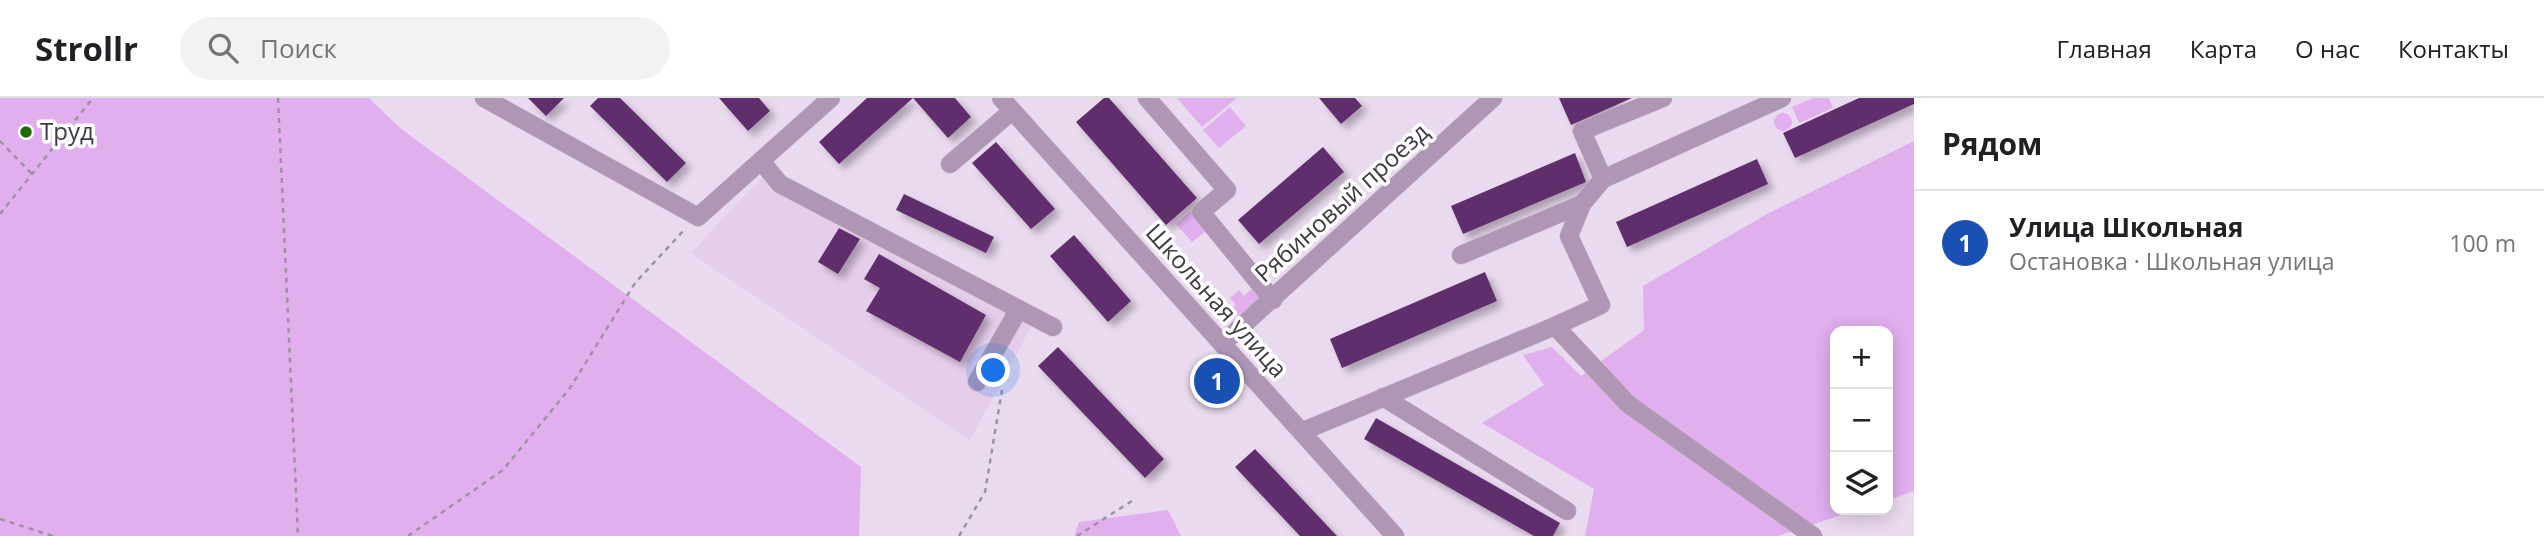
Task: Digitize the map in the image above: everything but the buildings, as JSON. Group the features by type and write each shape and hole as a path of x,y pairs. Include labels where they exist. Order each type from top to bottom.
{"street":[{"path":"484,98 698,218 831,98"},
{"path":"1147,98 1227,190 1201,212 1273,300"},
{"name":"Рябиновый проезд","path":"1222,344 1493,98"},
{"path":"1603,179 1582,131 1662,98"},
{"path":"1301,432 1555,326 1601,304 1569,236 1582,204 1603,179 1782,98"},
{"path":"950,164 1007,104"},
{"name":"Школьная улица","path":"1007,104 1395,536"},
{"path":"761,161 780,184 1053,327"},
{"path":"1461,255 1582,204"},
{"path":"977,382 1019,309"},
{"path":"1555,326 1628,404 1814,536"},
{"path":"1383,397 1567,511"}],"path":[{"path":"0,214 93,98"},
{"path":"278,98 298,536"},
{"path":"0,141 32,174"},
{"path":"408,536 503,470 570,388 635,283 673,240"},
{"path":"959,536 985,492 1002,390"},
{"path":"1077,536 1135,499"},
{"path":"0,519 53,536"}],"shaded area":[{"path":"0,98 369,98 400,128 861,467 859,536 0,536"},
{"path":"1177,98 1237,98 1202,127"},
{"path":"1813,98 1829,98 1833,108 1799,123 1792,107"},
{"path":"1230,107 1246,126 1219,148 1203,130"},
{"path":"1783,113 1789,116 1792,122 1789,128 1783,131 1777,128 1774,122 1777,116"},
{"path":"1914,141 1914,491 1893,498 1893,326 1830,326 1830,515 1842,515 1778,536 1585,536 1594,489 1482,423 1544,385 1523,355 1552,347 1581,376 1644,330 1643,286 1767,214"},
{"path":"766,173 781,174 1039,312 970,440 691,253"},
{"path":"1191,211 1207,230 1192,242 1176,224"},
{"path":"1254,287 1262,296 1234,320 1227,312 1236,305 1230,298 1239,290 1244,296"},
{"path":"1168,510 1181,536 1074,536 1079,522"}],"place":[{"name":"Труд","path":"26,132"},
{"name":"Улица Школьная","path":"1217,381"}]}
